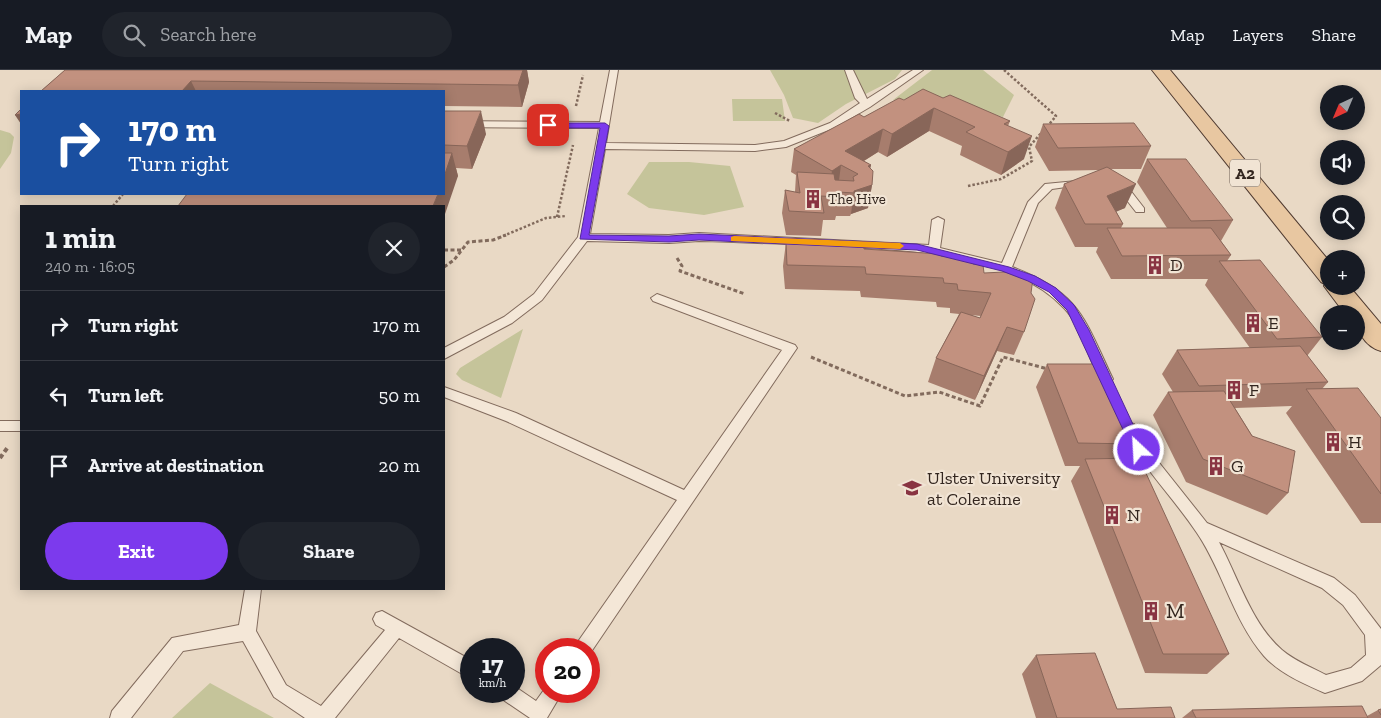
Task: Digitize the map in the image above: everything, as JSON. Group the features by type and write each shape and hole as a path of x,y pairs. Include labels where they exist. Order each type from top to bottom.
{"main road":[{"name":"A2","path":"1160,70 1320,266"},
{"path":"1343,295 1381,342"}],"lane":[{"path":"445,353 508,320 538,297 584,237 614,70"},
{"path":"849,70 860,98 867,105"},
{"path":"601,146 755,148 786,144 833,126 919,70"},
{"path":"445,124 605,126"},
{"path":"1005,269 1033,202 1049,186 1090,182"},
{"path":"1137,182 1114,182 1140,210"},
{"path":"934,250 938,220"},
{"path":"584,237 669,239 699,237 917,247 1005,269 1031,278 1052,290 1071,308 1110,389"},
{"path":"591,638 790,348 657,298"},
{"path":"445,392 511,417 686,498"},
{"path":"1122,415 1139,450 1201,527 1245,611 1270,650 1292,668 1325,684 1356,675 1375,659 1374,632 1349,600 1328,583 1201,527"},
{"path":"0,426 20,426"},
{"path":"253,590 247,632 280,691 323,718 390,624 460,664"},
{"path":"119,718 178,644 247,632"},
{"path":"524,703 539,713 546,703"}],"path":[{"path":"968,186 1001,179 1032,161 1029,147 1056,116 1004,70"},
{"path":"575,110 583,75"},
{"path":"557,217 573,141"},
{"path":"114,205 122,195"},
{"path":"445,267 468,242 493,240 546,218 589,215"},
{"path":"445,250 462,250"},
{"path":"682,266 680,271 745,294"},
{"path":"790,348 905,396 939,392 980,406 1003,357 1052,370"}],"green space":[{"path":"770,70 902,70 895,79 846,104 818,123 793,118 784,95"},
{"path":"932,70 983,70 1014,95 1003,117 929,97 893,100"},
{"path":"732,99 782,99 785,121 733,121"},
{"path":"0,130 10,133 14,137 11,153 0,169"},
{"path":"649,162 689,162 730,166 744,207 704,215 649,208 627,194"},
{"path":"523,329 501,398 462,380 456,374 460,368"},
{"path":"210,683 274,718 172,718"}],"building":[{"path":"65,70 523,70 518,85 191,81 183,90 42,90"},
{"path":"923,89 943,98 950,95 1010,121 1004,124 1032,136 1008,152 966,132 975,127 934,108 892,134 883,129 845,151 871,165 868,166 873,171 872,185 854,191 854,193 838,192 839,197 821,196 824,213 789,211 785,190 800,193 797,172 834,174 835,180 854,181 853,177 858,174 841,165 832,171 794,149 859,114 864,117 899,98 904,100"},
{"path":"445,111 481,111 467,146 445,145"},
{"path":"1134,123 1151,146 1058,148 1043,124"},
{"path":"445,153 452,153 445,174"},
{"path":"1147,159 1186,159 1233,220 1191,221"},
{"path":"1107,167 1136,184 1107,196 1123,224 1085,224 1064,184"},
{"path":"186,195 438,195 433,205 179,205"},
{"path":"1107,228 1211,228 1231,255 1122,256"},
{"path":"786,242 863,244 864,249 940,254 941,256 972,259 973,264 983,265 984,273 1004,272 1033,278 1031,293 1035,299 1024,332 1007,327 984,376 936,358 961,312 980,318 991,293 958,290 957,284 944,283 943,278 866,274 865,267 787,265"},
{"path":"1260,260 1320,335 1320,337 1277,339 1219,261"},
{"path":"1300,346 1328,382 1199,386 1177,350"},
{"path":"1047,364 1101,364 1137,444 1078,443"},
{"path":"1358,388 1381,418 1381,494 1306,389"},
{"path":"1224,391 1252,436 1295,451 1288,493 1203,459 1168,392"},
{"path":"1139,458 1229,654 1163,654 1085,459"},
{"path":"1095,653 1117,709 1171,707 1175,718 1057,718 1036,655"},
{"path":"1362,706 1368,718 1196,718 1192,710"}],"slow traffic":[{"path":"734,239 900,246"}],"place":[{"name":"The Hive","path":"813,199"},
{"name":"D","path":"1155,265"},
{"name":"E","path":"1253,323"},
{"name":"F","path":"1234,390"},
{"name":"H","path":"1333,442"},
{"name":"G","path":"1216,466"},
{"name":"Ulster University at Coleraine","path":"912,488"},
{"name":"N","path":"1112,515"},
{"name":"M","path":"1151,611"}],"route":[{"path":"548,125 605,126 584,237 598,239 669,239 699,237 917,247 1005,269 1031,278 1052,290 1071,308 1084,330 1139,450"}]}
